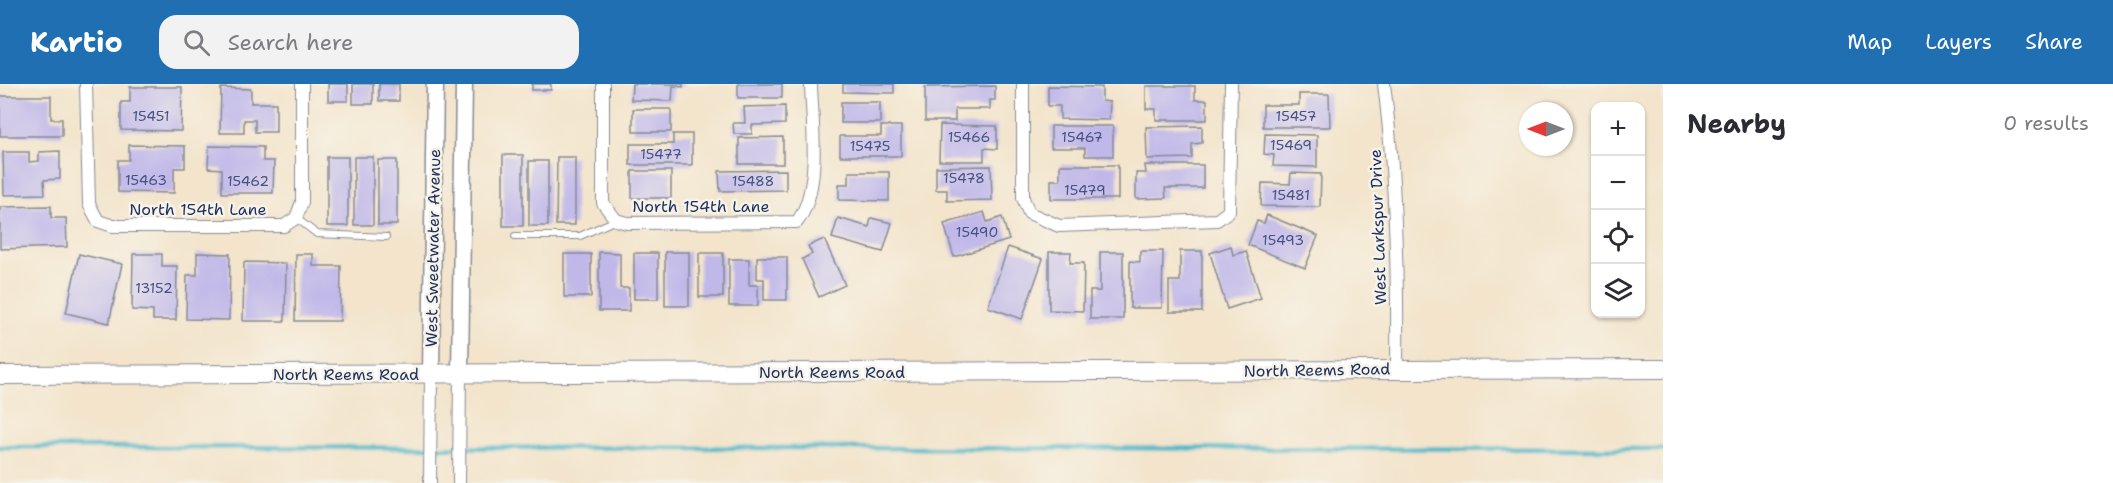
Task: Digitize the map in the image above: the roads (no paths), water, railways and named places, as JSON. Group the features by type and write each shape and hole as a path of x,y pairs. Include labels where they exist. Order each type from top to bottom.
{"main road":[{"name":"North Reems Road","path":"0,375 1663,369"}],"street":[{"name":"North 154th Lane","path":"87,84 89,204 98,221 113,226 284,226 296,218"},
{"path":"296,218 302,202 302,84"},
{"name":"West Sweetwater Avenue","path":"430,483 435,84"},
{"name":"West Sweetwater Avenue","path":"459,483 464,84"},
{"path":"603,84 603,203 612,216"},
{"name":"North 154th Lane","path":"612,216 627,223 797,222 807,209 812,188 811,84"},
{"path":"1023,84 1023,198 1029,213 1059,226 1217,220 1229,211 1231,84"},
{"name":"West Larkspur Drive","path":"1384,84 1392,142 1398,242 1397,369"}],"lane":[{"path":"515,236 580,236 612,216"},
{"path":"296,218 317,234 386,237"}],"waterway":[{"path":"0,447 1663,449"}]}
